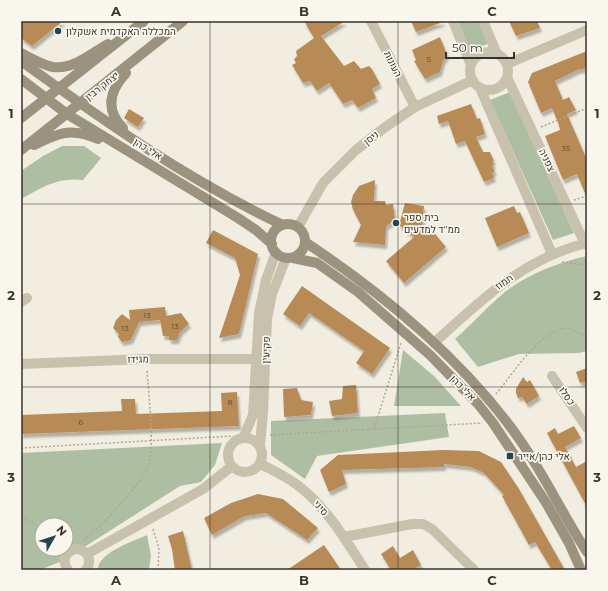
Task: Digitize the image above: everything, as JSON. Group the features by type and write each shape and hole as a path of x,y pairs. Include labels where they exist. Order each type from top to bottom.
{"street":[{"name":"יצחק רבין","path":"21,151 183,21"},
{"name":"העונות","path":"371,21 416,107"},
{"path":"453,21 471,65"},
{"path":"476,84 489,90 498,88 507,77 507,64 497,54 483,21"},
{"path":"21,53 53,67 76,63 142,22"},
{"path":"21,118 60,89 142,22"},
{"path":"507,64 587,30"},
{"path":"497,54 485,53 474,59 470,70 554,258"},
{"path":"134,140 113,116 111,100 120,78 142,54"},
{"name":"אלי כהן","path":"21,60 80,104 134,140 209,186 255,212 283,225"},
{"name":"צפניה","path":"507,77 586,244"},
{"name":"אלי כהן","path":"21,79 67,114 256,230 274,248"},
{"name":"ניסן","path":"298,227 323,183 350,155 384,128 416,107 476,84"},
{"path":"21,151 55,135 76,131 87,134 132,154"},
{"path":"288,224 298,227 302,231 305,242 302,252 289,258 274,248 274,232 283,225 288,224"},
{"name":"אלי כהן","path":"305,242 348,270 434,343 490,402 522,443 587,552"},
{"name":"תמוז","path":"434,343 496,287 524,269 586,244"},
{"name":"פקיעין","path":"244,437 253,414 255,358 259,312 274,248"},
{"name":"אלי כהן","path":"289,258 317,263 358,292 405,332 453,378 493,423 545,501 569,543 581,570"},
{"name":"פקיעין","path":"260,441 263,412 267,319 272,294 289,258"},
{"name":"מגידו","path":"21,364 146,359 255,358"},
{"name":"כסלו","path":"552,376 584,416 587,428"},
{"path":"244,437 260,441 263,454 261,464 252,471 247,472 241,472 232,466 228,456 230,446 238,439 244,437"},
{"name":"סיני","path":"261,464 294,483 311,497 344,537 365,570"},
{"path":"87,554 150,520 202,489 232,466"},
{"path":"344,537 412,524 423,524 432,528 474,570"},
{"path":"64,569 65,557 69,551 79,549 87,554 89,564 86,570"}],"path":[{"path":"532,131 587,108"},
{"path":"567,202 587,196"},
{"path":"554,258 587,265"},
{"path":"490,402 537,343 552,333 566,328 587,335"},
{"path":"374,429 405,332"},
{"path":"81,542 114,510 147,469 150,441 146,359"},
{"path":"260,441 374,429 493,423"},
{"path":"21,448 244,437"},
{"path":"21,516 34,523"},
{"path":"150,520 159,548 158,570"}],"green space":[{"path":"457,21 479,21 490,43 469,51"},
{"path":"510,92 574,233 553,240 490,100"},
{"path":"62,146 84,146 101,158 83,180 65,180 50,184 21,199 21,171 43,156"},
{"path":"587,256 587,351 579,353 519,354 478,367 455,339 499,297 524,279 545,269"},
{"path":"403,350 434,376 461,406 394,406"},
{"path":"445,413 449,437 317,456 305,479 271,455 271,421"},
{"path":"222,443 215,465 201,482 180,486 74,554 74,517 34,517 34,557 69,557 40,570 21,570 21,453"},
{"path":"147,535 151,556 149,570 98,570 99,564 103,558 117,548"}],"building":[{"path":"21,21 63,21 32,46 21,38"},
{"path":"304,21 345,21 321,36 344,66 354,61 361,69 369,66 372,69 380,84 372,89 376,98 358,108 352,100 343,104 329,83 317,91 310,81 303,83 292,65 296,63 294,59 297,56 296,51 314,38"},
{"path":"411,21 443,21 443,22 416,32"},
{"path":"509,21 537,21 540,28 516,36"},
{"path":"440,37 447,55 443,61 440,72 425,79 414,61 416,60 412,50"},
{"path":"587,51 587,67 555,81 563,100 569,97 576,110 567,114 587,160 587,198 577,174 563,180 545,136 560,130 559,125 552,108 541,113 528,82 532,73"},
{"path":"471,104 477,119 480,118 485,134 476,137 483,152 490,152 494,161 492,161 494,165 492,166 495,172 492,173 494,178 484,182 465,141 456,144 448,121 439,124 437,116"},
{"path":"129,109 144,118 138,127 124,118"},
{"path":"375,180 374,201 385,201 386,205 393,204 395,220 386,226 385,245 353,242 361,225 353,210 351,202 353,195 359,186"},
{"path":"405,203 424,206 421,235 430,228 446,247 404,283 386,261 414,237 399,225"},
{"path":"514,206 517,213 520,212 529,233 497,247 485,218"},
{"path":"213,230 258,254 239,334 219,338 240,275 235,258 206,243"},
{"path":"302,286 390,348 372,374 356,363 364,351 309,313 300,326 283,314"},
{"path":"165,307 166,316 181,313 189,324 180,332 177,340 169,340 169,336 163,336 160,320 139,322 131,340 122,342 118,337 119,334 113,328 116,320 122,314 130,320 129,310"},
{"path":"587,368 587,381 580,383 576,372"},
{"path":"523,377 527,382 530,380 539,396 527,404 522,397 518,398 516,393 516,389"},
{"path":"356,385 358,413 332,416 329,401 342,399 343,386"},
{"path":"297,388 301,400 313,402 311,415 284,417 283,389"},
{"path":"237,392 239,426 21,434 21,415 122,411 121,399 135,399 136,414 222,411 221,393"},
{"path":"574,426 581,438 565,447 576,467 587,461 587,507 547,433 555,428 558,434"},
{"path":"443,450 479,451 501,462 519,489 565,570 552,570 535,542 529,545 502,496 504,495 484,473 471,467 444,464 444,467 342,470 346,484 329,492 320,470 338,455"},
{"path":"258,494 283,499 318,528 307,540 266,513 245,516 212,535 204,518 231,503"},
{"path":"183,531 192,570 175,570 172,549 168,536"},
{"path":"324,545 341,570 287,570"},
{"path":"393,546 400,558 413,550 421,565 412,570 391,570 381,554"}],"place":[{"name":"המכללה האקדמית אשקלון","path":"58,31"},
{"name":"בית ספר ממ\"ד למדעים","path":"396,223"},
{"name":"אלי כהן/אייר","path":"510,456"}]}
